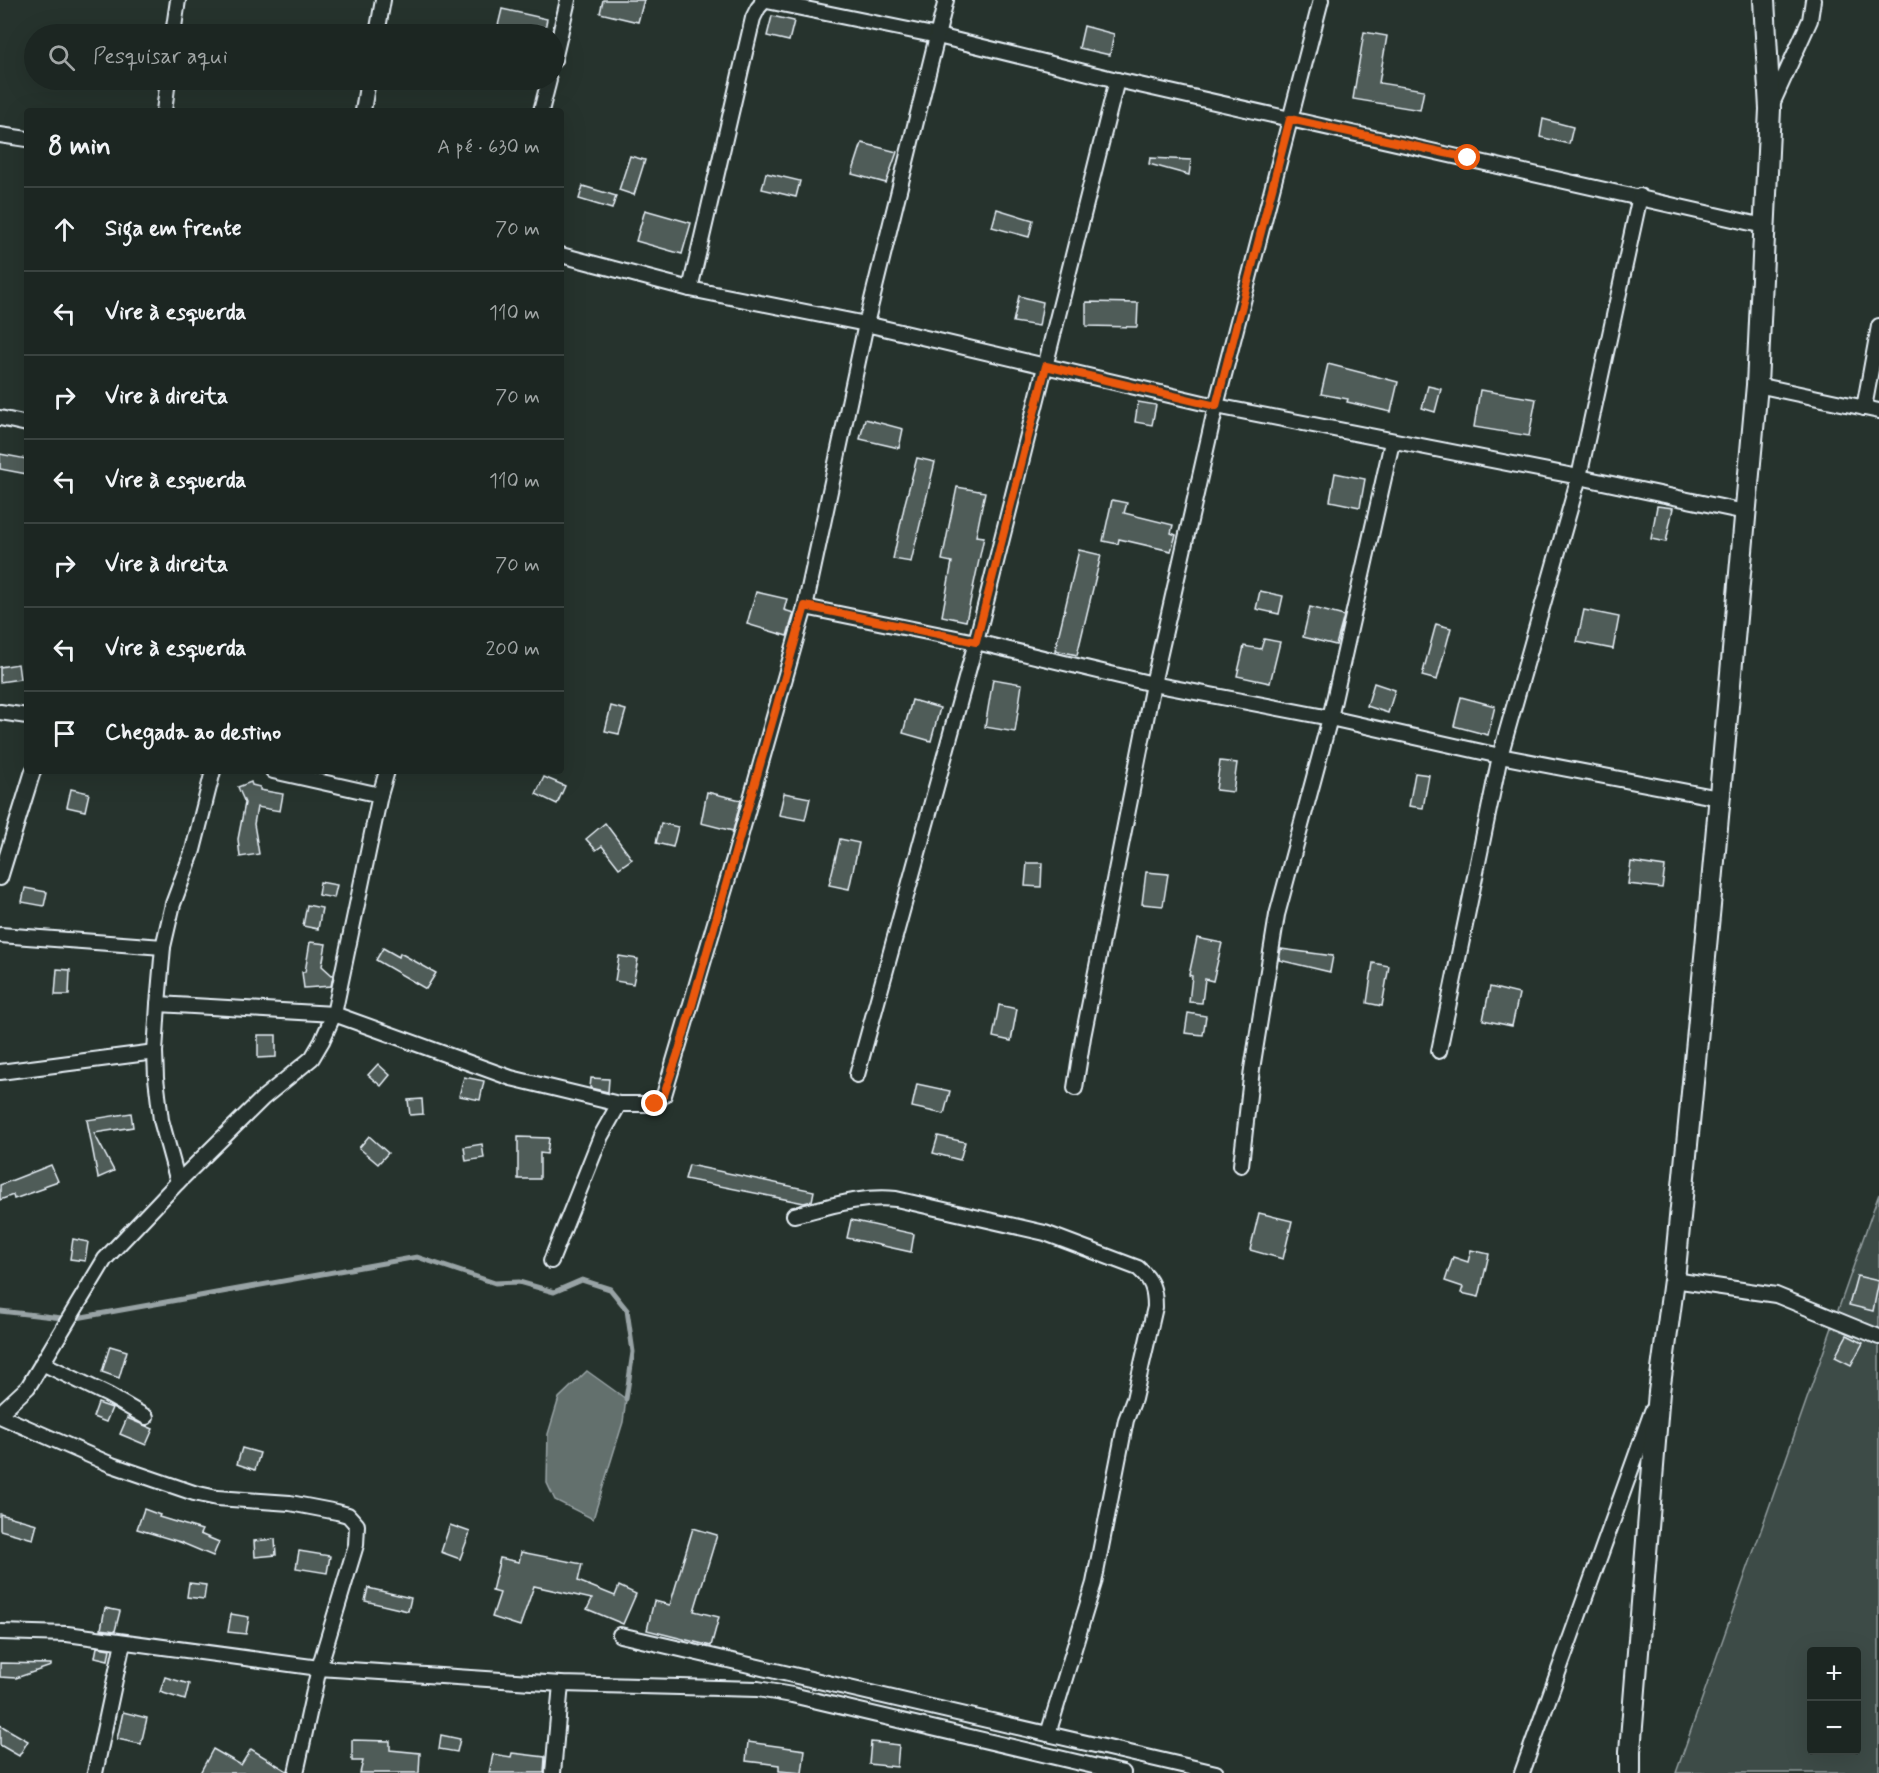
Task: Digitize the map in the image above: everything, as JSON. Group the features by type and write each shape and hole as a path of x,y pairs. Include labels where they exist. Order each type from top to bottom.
{"street":[{"path":"174,24 178,0"},
{"path":"379,24 383,0"},
{"path":"562,24 568,0"},
{"path":"690,289 753,18 764,0 938,36 1117,80 1640,196 1764,226"},
{"path":"158,1004 334,1014 511,1077 619,1104 655,1104 664,1095 805,606 866,324 946,0"},
{"path":"1075,1088 1083,1037 1154,684 1216,406 1321,0"},
{"path":"1630,1773 1659,1392 1674,1280 1757,385 1770,109 1764,0"},
{"path":"1770,109 1810,20 1813,0"},
{"path":"857,1075 976,642 1117,80"},
{"path":"164,108 167,90"},
{"path":"363,108 366,90"},
{"path":"542,108 546,90"},
{"path":"0,135 24,139"},
{"path":"1439,1051 1500,756 1579,477 1640,196"},
{"path":"564,256 690,289 866,324 1216,406 1745,512"},
{"path":"1864,408 1879,326"},
{"path":"1757,385 1879,411"},
{"path":"0,418 24,423"},
{"path":"1241,1165 1252,1069 1277,915 1330,718 1392,442"},
{"path":"805,606 976,642 1154,684 1330,718 1500,756 1719,798"},
{"path":"0,712 24,716"},
{"path":"0,878 32,774"},
{"path":"178,1182 161,1120 154,1052 158,1004 163,947 173,904 193,850 212,774"},
{"path":"286,774 380,795"},
{"path":"296,1773 319,1668 356,1545 357,1525 348,1515 290,1503 217,1498 194,1493 112,1465 0,1414 28,1387 105,1259 262,1098 312,1058 334,1014 386,774"},
{"path":"0,935 163,947"},
{"path":"0,1071 154,1052"},
{"path":"551,1262 601,1136 619,1104"},
{"path":"794,1215 857,1200 877,1197 896,1199 1045,1233 1138,1268 1149,1277 1155,1295 1155,1307 1134,1399 1126,1420 1101,1554 1048,1734"},
{"path":"1674,1280 1776,1295 1879,1337"},
{"path":"42,1363 108,1395 146,1417"},
{"path":"1522,1773 1659,1392"},
{"path":"0,1632 67,1634 319,1668 561,1684 758,1689 792,1695 1076,1768 1123,1773"},
{"path":"620,1635 1216,1773"},
{"path":"95,1773 123,1642"},
{"path":"553,1773 561,1684"}],"shaded area":[{"path":"1879,1194 1879,1773 1676,1773"},
{"path":"587,1371 626,1399 623,1422 593,1519 555,1500 547,1483 548,1434 559,1398"}],"building":[{"path":"603,0 644,0 638,22 600,13"},
{"path":"502,9 547,19 546,24 498,24"},
{"path":"772,16 794,21 789,41 767,36"},
{"path":"1084,26 1114,34 1110,55 1079,48"},
{"path":"1364,32 1387,36 1379,83 1424,90 1420,110 1353,99"},
{"path":"1543,119 1573,127 1569,144 1540,137"},
{"path":"862,143 897,152 886,183 852,174"},
{"path":"630,156 645,160 634,195 619,190"},
{"path":"1150,158 1191,160 1189,175 1149,164"},
{"path":"766,173 800,181 796,197 762,189"},
{"path":"583,186 616,196 612,209 579,199"},
{"path":"997,209 1033,220 1029,237 992,227"},
{"path":"645,210 691,223 682,254 636,241"},
{"path":"1019,296 1043,302 1039,326 1013,322"},
{"path":"1086,302 1138,303 1137,327 1086,326"},
{"path":"1328,364 1398,382 1391,412 1347,402 1348,399 1321,394"},
{"path":"1428,386 1441,389 1435,412 1422,408"},
{"path":"1480,390 1536,399 1529,436 1474,427"},
{"path":"1138,402 1156,405 1152,425 1135,422"},
{"path":"865,419 903,429 899,448 860,439"},
{"path":"0,454 24,458 24,473 0,469"},
{"path":"917,458 935,462 911,562 893,559"},
{"path":"1335,473 1365,479 1360,507 1330,501"},
{"path":"957,487 985,492 976,536 984,537 966,621 942,616 952,562 942,560"},
{"path":"1112,500 1127,503 1124,513 1173,525 1171,533 1176,535 1171,551 1119,539 1118,544 1103,541"},
{"path":"1657,506 1673,508 1666,542 1651,539"},
{"path":"1079,550 1101,555 1077,655 1055,650"},
{"path":"1260,591 1283,596 1279,614 1256,609"},
{"path":"756,592 787,599 784,610 794,613 787,636 747,624"},
{"path":"1310,607 1344,616 1336,645 1303,637"},
{"path":"1584,610 1619,617 1613,649 1577,642"},
{"path":"1436,624 1451,628 1437,680 1422,676"},
{"path":"1264,639 1280,642 1270,683 1237,676 1244,646 1261,649"},
{"path":"18,664 20,679 0,682 0,667"},
{"path":"993,679 1022,684 1015,732 985,727"},
{"path":"1374,683 1395,690 1388,713 1367,706"},
{"path":"1461,697 1495,706 1488,735 1454,726"},
{"path":"912,700 940,708 931,741 903,733"},
{"path":"611,706 626,710 619,734 605,731"},
{"path":"1220,761 1237,763 1233,792 1216,790"},
{"path":"1415,773 1429,775 1423,808 1409,806"},
{"path":"544,777 565,786 557,804 536,794"},
{"path":"251,782 252,785 260,787 260,790 283,794 280,811 257,807 254,824 259,854 240,857 238,839 245,803 238,787"},
{"path":"71,789 89,793 85,811 67,807"},
{"path":"707,792 741,800 733,831 701,823"},
{"path":"784,793 810,798 805,820 779,815"},
{"path":"605,823 632,859 619,868 602,846 596,850 586,839"},
{"path":"661,823 678,827 673,847 656,843"},
{"path":"840,839 859,843 849,889 829,885"},
{"path":"1631,862 1665,867 1662,888 1628,884"},
{"path":"1027,863 1042,863 1041,887 1025,886"},
{"path":"1146,872 1168,874 1163,906 1142,904"},
{"path":"320,882 337,885 334,898 318,895"},
{"path":"25,888 47,892 44,906 22,902"},
{"path":"307,905 322,908 318,929 303,926"},
{"path":"1197,938 1222,943 1213,981 1205,979 1202,1003 1189,1002 1192,976 1189,975"},
{"path":"310,942 326,944 322,966 333,976 331,986 304,988 302,972 305,972"},
{"path":"383,948 399,957 400,953 436,973 426,989 376,960"},
{"path":"1281,949 1333,956 1330,972 1279,960"},
{"path":"619,956 638,959 633,984 615,981"},
{"path":"1373,963 1389,966 1382,1006 1367,1003"},
{"path":"57,969 70,970 69,995 55,995"},
{"path":"1490,987 1519,994 1512,1026 1483,1020"},
{"path":"999,1005 1017,1009 1011,1041 993,1037"},
{"path":"1188,1013 1206,1016 1203,1035 1185,1033"},
{"path":"258,1035 276,1035 276,1057 258,1058"},
{"path":"378,1064 390,1075 381,1086 368,1075"},
{"path":"464,1077 484,1081 480,1100 459,1096"},
{"path":"591,1078 609,1079 608,1092 590,1088"},
{"path":"917,1084 950,1091 944,1114 912,1107"},
{"path":"422,1099 423,1114 410,1115 408,1100"},
{"path":"131,1113 133,1127 94,1133 114,1171 98,1178 87,1120"},
{"path":"369,1136 388,1153 378,1164 359,1148"},
{"path":"938,1136 965,1142 960,1160 933,1153"},
{"path":"518,1137 549,1138 547,1154 540,1153 540,1179 518,1179"},
{"path":"482,1144 484,1158 466,1161 464,1147"},
{"path":"51,1165 58,1181 14,1199 13,1195 0,1200 0,1185"},
{"path":"689,1165 814,1191 812,1201 804,1203 685,1179"},
{"path":"1259,1213 1292,1221 1283,1259 1250,1250"},
{"path":"851,1220 914,1234 911,1252 847,1238"},
{"path":"73,1239 88,1242 85,1261 70,1259"},
{"path":"1471,1250 1489,1254 1479,1297 1461,1293 1463,1287 1445,1281 1453,1257 1468,1262"},
{"path":"1857,1276 1879,1281 1873,1311 1849,1305"},
{"path":"1847,1335 1863,1343 1851,1365 1835,1357"},
{"path":"110,1346 127,1351 119,1378 102,1372"},
{"path":"98,1403 112,1408 106,1422 93,1417"},
{"path":"127,1418 153,1429 146,1445 120,1434"},
{"path":"242,1448 260,1453 255,1470 237,1464"},
{"path":"144,1509 160,1515 159,1517 202,1530 200,1534 219,1542 213,1556 180,1542 137,1529"},
{"path":"0,1514 37,1524 33,1539 0,1530"},
{"path":"450,1525 470,1532 460,1559 441,1552"},
{"path":"693,1528 717,1535 694,1611 719,1617 711,1646 647,1630 654,1601 670,1605"},
{"path":"275,1539 276,1555 255,1557 254,1541"},
{"path":"299,1551 330,1556 327,1573 296,1568"},
{"path":"521,1552 582,1564 578,1581 615,1596 619,1586 636,1594 623,1624 587,1609 592,1599 534,1586 520,1626 492,1617 500,1593 492,1591 500,1558 519,1562"},
{"path":"189,1583 206,1585 204,1599 187,1597"},
{"path":"368,1588 411,1598 408,1611 365,1601"},
{"path":"105,1608 120,1611 115,1631 101,1629"},
{"path":"231,1614 249,1617 246,1634 228,1632"},
{"path":"97,1647 110,1649 108,1660 95,1657"},
{"path":"0,1663 51,1664 51,1666 16,1678 0,1677"},
{"path":"165,1677 189,1684 185,1700 160,1692"},
{"path":"123,1712 147,1718 141,1744 117,1739"},
{"path":"0,1725 28,1741 19,1756 0,1745"},
{"path":"441,1735 460,1739 457,1752 439,1749"},
{"path":"352,1740 390,1741 390,1750 420,1753 419,1773 360,1773 363,1761 352,1761"},
{"path":"748,1742 805,1750 802,1773 779,1771 779,1765 746,1761"},
{"path":"871,1742 899,1745 897,1767 869,1764"},
{"path":"213,1749 241,1765 251,1749 287,1773 200,1773"},
{"path":"512,1753 545,1757 544,1773 489,1773 493,1754 511,1757"}],"waterway":[{"path":"0,1311 71,1319 417,1257 495,1283 519,1282 554,1292 582,1280 610,1289 627,1310 633,1352 626,1399"}],"route":[{"path":"655,1104 664,1095 680,1047 805,606 976,642 1046,366 1216,406 1290,119 1468,158"}]}
